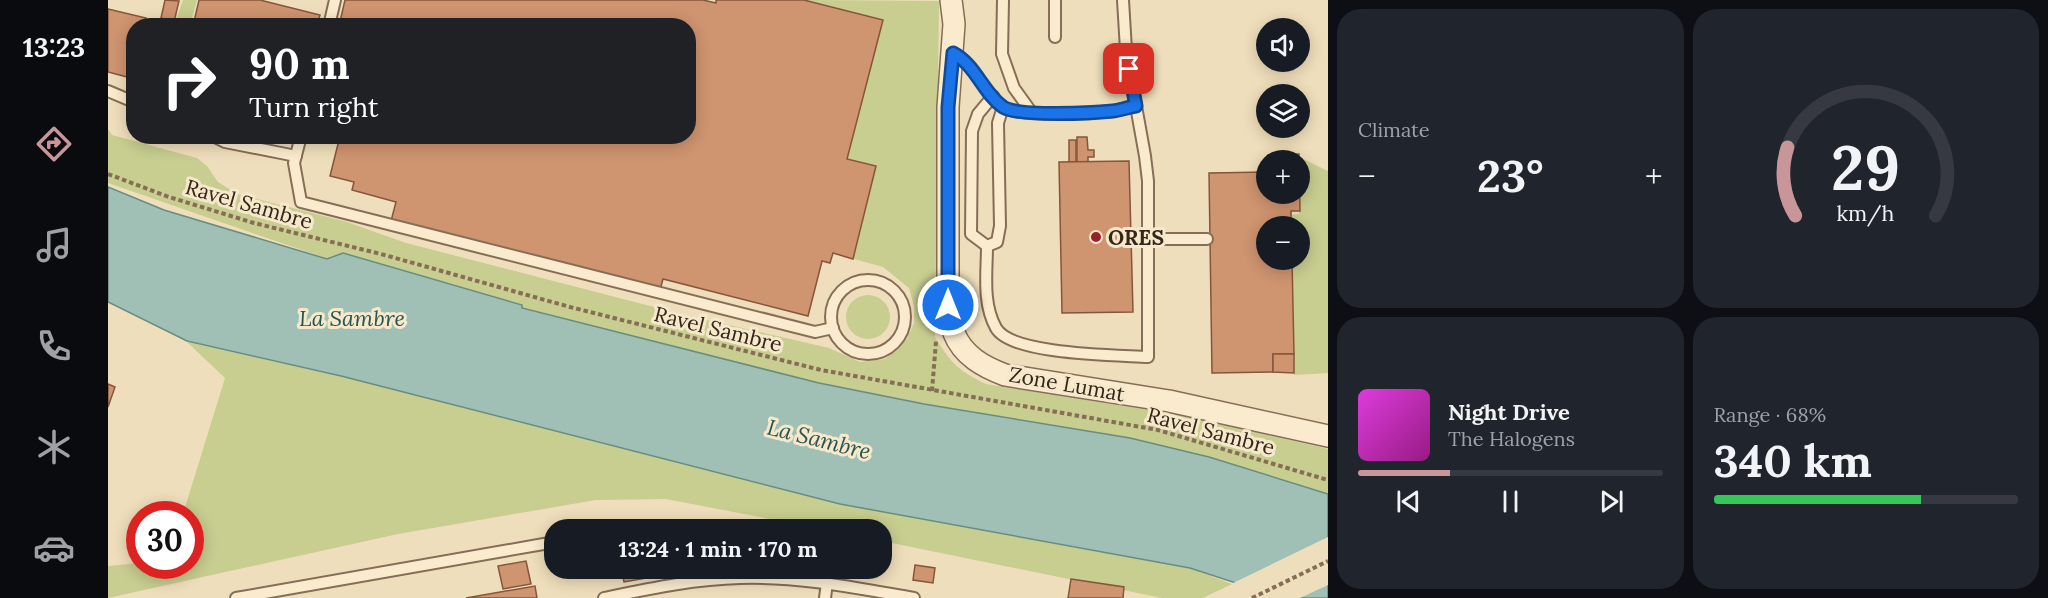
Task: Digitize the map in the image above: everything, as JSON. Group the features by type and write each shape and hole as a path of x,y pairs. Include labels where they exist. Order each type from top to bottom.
{"street":[{"name":"Zone Lumat","path":"951,0 954,24 948,107 948,305 954,333 966,352 984,367 1005,375 1169,401 1328,436"}],"lane":[{"path":"330,18 335,0"},
{"path":"1003,0 1002,54 1014,88 1032,113"},
{"path":"1055,0 1055,38"},
{"path":"987,246 987,302 997,330 1017,343 1057,350 1148,357 1148,181 1126,50 1124,0"},
{"path":"953,53 963,58 1003,107 1014,111 1032,113 1113,111 1136,106"},
{"path":"108,91 126,99"},
{"path":"987,246 971,234 972,131 978,114 993,96"},
{"path":"987,246 997,242 1000,226 998,123 1003,107"},
{"path":"235,144 296,156"},
{"path":"299,144 294,163 302,202 815,332 833,328"},
{"path":"1147,239 1207,239"},
{"path":"859,281 882,282 897,294 905,310 905,322 897,339 883,351 871,354 859,353 838,339 833,328 831,316 836,299 848,286 859,281"},
{"path":"236,598 544,544"},
{"path":"604,598 656,587 740,578 823,583 914,598"},
{"path":"811,579 823,583"},
{"path":"823,583 825,598"}],"path":[{"name":"Ravel Sambre","path":"108,174 254,223 381,254 570,307 809,367 1158,430 1328,480"},
{"path":"1252,598 1328,561"}],"green space":[{"path":"183,0 197,0 192,18 177,18"},
{"path":"807,0 939,1 935,337 956,365 968,375 986,384 1185,416 1328,449 1328,494 1209,457 1130,438 924,404 819,383 522,308 522,305 343,253 328,259 108,183 108,129 112,135 126,139 126,144 145,144 197,158 207,166 218,182 237,194 347,222 406,243 681,314 829,348 860,362 885,359 907,339 914,323 914,306 909,288 883,267 847,257 871,165 842,157 878,19"},
{"path":"1310,162 1328,171 1328,373 1294,375 1291,270 1310,270 1310,216 1290,216 1299,214 1299,204 1310,204"},
{"path":"868,295 877,296 884,301 889,308 889,326 884,333 877,338 868,339 859,338 852,333 847,326 846,317 847,308 852,301 859,296"},
{"path":"187,342 1190,568 1232,584 1203,598 1162,598 892,543 892,519 770,519 666,499 596,500 398,534 204,577 204,501 187,501 225,378"},
{"path":"126,564 126,579 194,579 108,598 108,566"}],"water":[{"name":"La Sambre","path":"108,187 164,210 327,259 343,253 522,305 522,308 819,383 924,404 1130,438 1209,457 1328,494 1328,598 1282,598 1190,568 840,504 341,376 187,341 108,302"}],"pier":[{"path":"1328,537 1328,585 1300,598 1273,598 1231,584"}],"building":[{"path":"165,0 179,1 175,18 161,18"},
{"path":"199,0 260,0 320,15 319,18 195,18"},
{"path":"345,0 703,0 716,3 716,0 804,0 883,20 847,159 876,166 853,259 833,253 830,263 822,261 808,316 663,279 660,290 391,221 396,202 352,190 354,182 330,176 338,144 696,144 696,18 341,18"},
{"path":"108,9 146,18 126,18 126,77 108,72"},
{"path":"1077,137 1087,137 1088,150 1094,150 1094,157 1088,157 1088,162 1077,162"},
{"path":"1069,140 1076,140 1076,162 1069,162"},
{"name":"ORES","path":"1129,161 1133,312 1062,313 1059,162"},
{"path":"1256,172 1256,204 1300,204 1300,211 1291,211 1291,216 1256,216 1256,270 1292,270 1294,354 1273,354 1273,372 1212,373 1209,173"},
{"path":"1273,354 1294,354 1294,373 1273,372"},
{"path":"108,384 115,387 108,407"},
{"path":"526,561 531,584 503,589 498,566"},
{"path":"915,565 935,568 933,583 913,580"},
{"path":"623,579 641,579 624,582"},
{"path":"1071,579 1124,587 1123,598 1068,598"},
{"path":"535,586 537,598 466,598"}],"place":[{"name":"ORES","path":"1096,237"}],"route":[{"path":"948,305 948,107 953,53 963,58 1003,107 1032,113 1113,111 1136,106 1129,69"}]}
